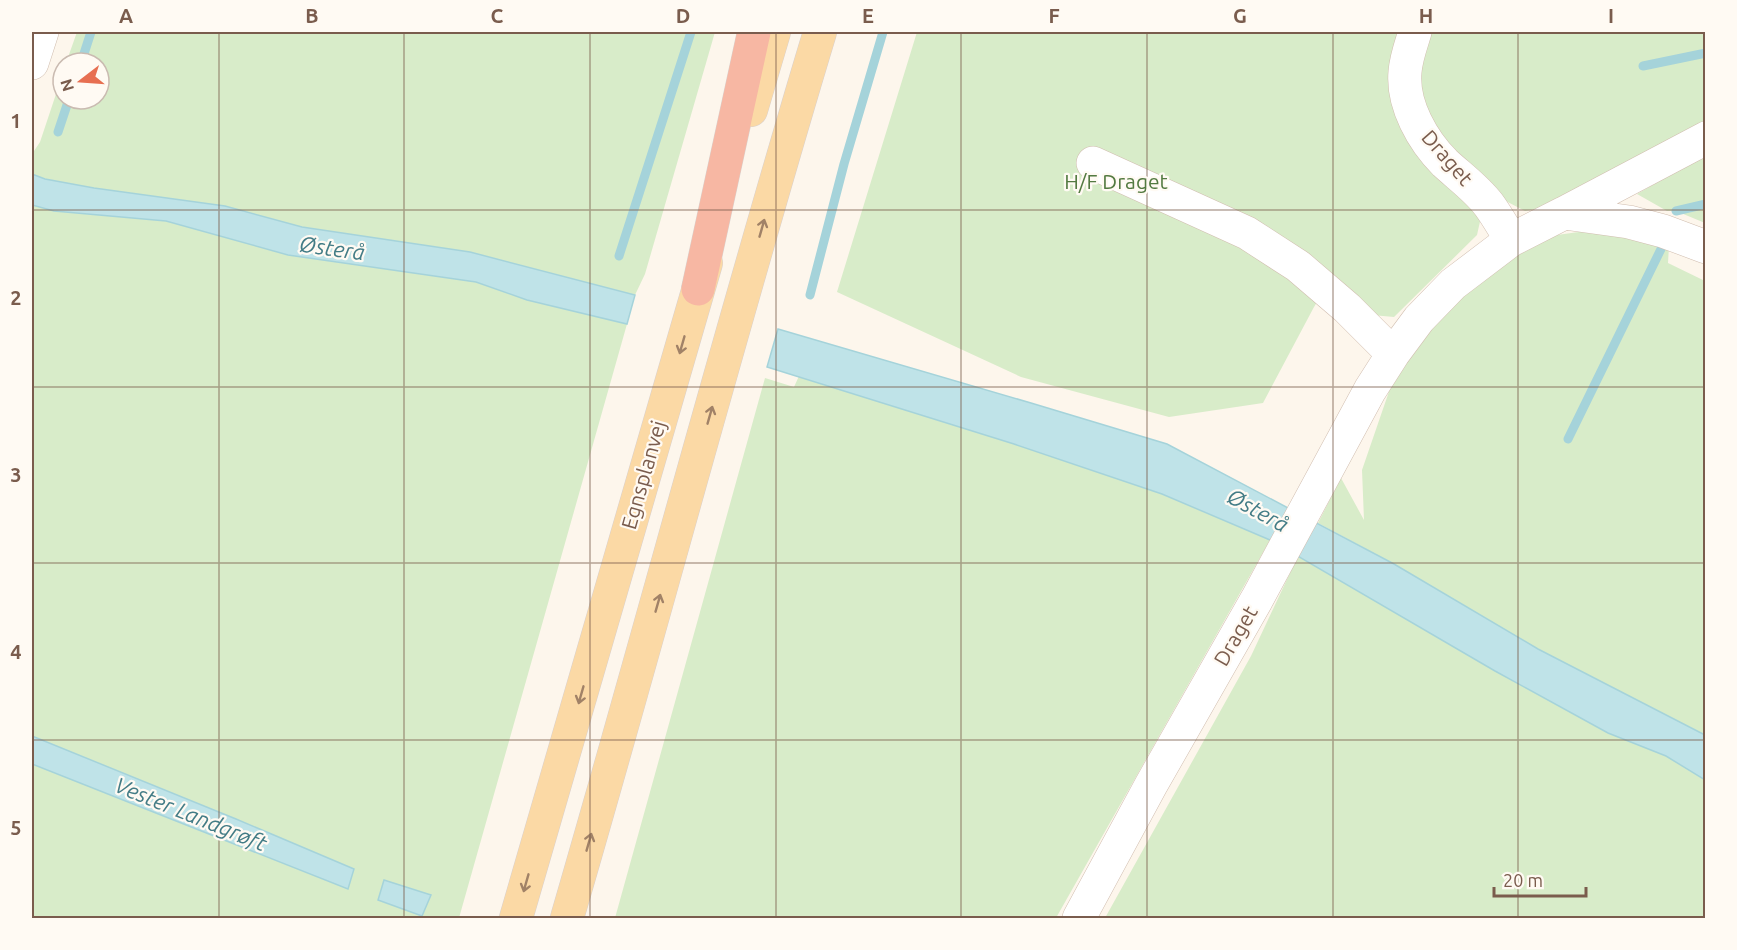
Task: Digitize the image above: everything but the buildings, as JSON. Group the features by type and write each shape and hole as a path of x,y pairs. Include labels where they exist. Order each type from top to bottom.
{"highway":[{"path":"698,289 754,32"}],"main road":[{"name":"Egnsplanvej","path":"516,918 774,32"},
{"path":"567,918 642,660 776,179 820,32"}],"street":[{"path":"32,63 42,32"},
{"name":"Draget","path":"1415,32 1405,73 1406,94 1415,120 1427,141 1443,161 1488,203 1511,240"},
{"name":"Draget","path":"1079,918 1151,785 1257,599 1370,390 1419,319 1453,284 1511,240 1706,138"},
{"path":"1093,164 1248,233 1298,266 1347,308 1393,354"},
{"path":"1564,213 1629,222 1663,231 1706,247"}],"green space":[{"path":"77,32 715,32 645,274 635,295 470,252 302,227 225,206 94,188 45,179 32,174 32,154 40,142 51,109 51,111 111,111 111,51 70,51"},
{"name":"H/F Draget","path":"917,32 1705,32 1705,123 1548,207 1525,211 1498,197 1481,217 1477,235 1394,317 1372,315 1332,277 1263,403 1169,417 1021,377 837,292"},
{"path":"1705,155 1705,223 1676,211 1667,211 1637,194"},
{"path":"32,205 54,211 166,221 288,255 476,282 527,300 627,324 459,918 32,918"},
{"path":"1593,230 1669,246 1668,263 1705,281 1705,735 1538,649 1394,564 1318,523 1341,478 1364,520 1362,470 1394,377 1427,329 1470,284 1525,248 1557,235"},
{"path":"799,376 1162,494 1270,540 1056,918 615,918 765,378 794,387"},
{"path":"1298,556 1495,671 1608,733 1666,756 1705,780 1705,918 1105,918 1251,656"}],"water":[{"name":"Østerå","path":"32,174 45,179 94,188 225,206 302,227 470,252 635,295 627,324 527,300 476,282 288,255 166,221 54,211 32,205"},
{"name":"Østerå","path":"778,329 1167,444 1394,564 1538,649 1705,735 1705,780 1666,756 1608,733 1495,671 1270,540 1162,494 1014,444 767,367"},
{"name":"Vester Landgrøft","path":"32,736 354,869 348,889 32,764"},
{"path":"384,880 431,895 422,916 378,900"}],"waterway":[{"path":"85,51 91,32"},
{"path":"619,256 691,32"},
{"path":"810,295 844,164 883,32"},
{"path":"1643,66 1706,53"},
{"path":"58,132 65,111"},
{"path":"1676,211 1706,204"},
{"path":"1568,439 1662,247"}]}
